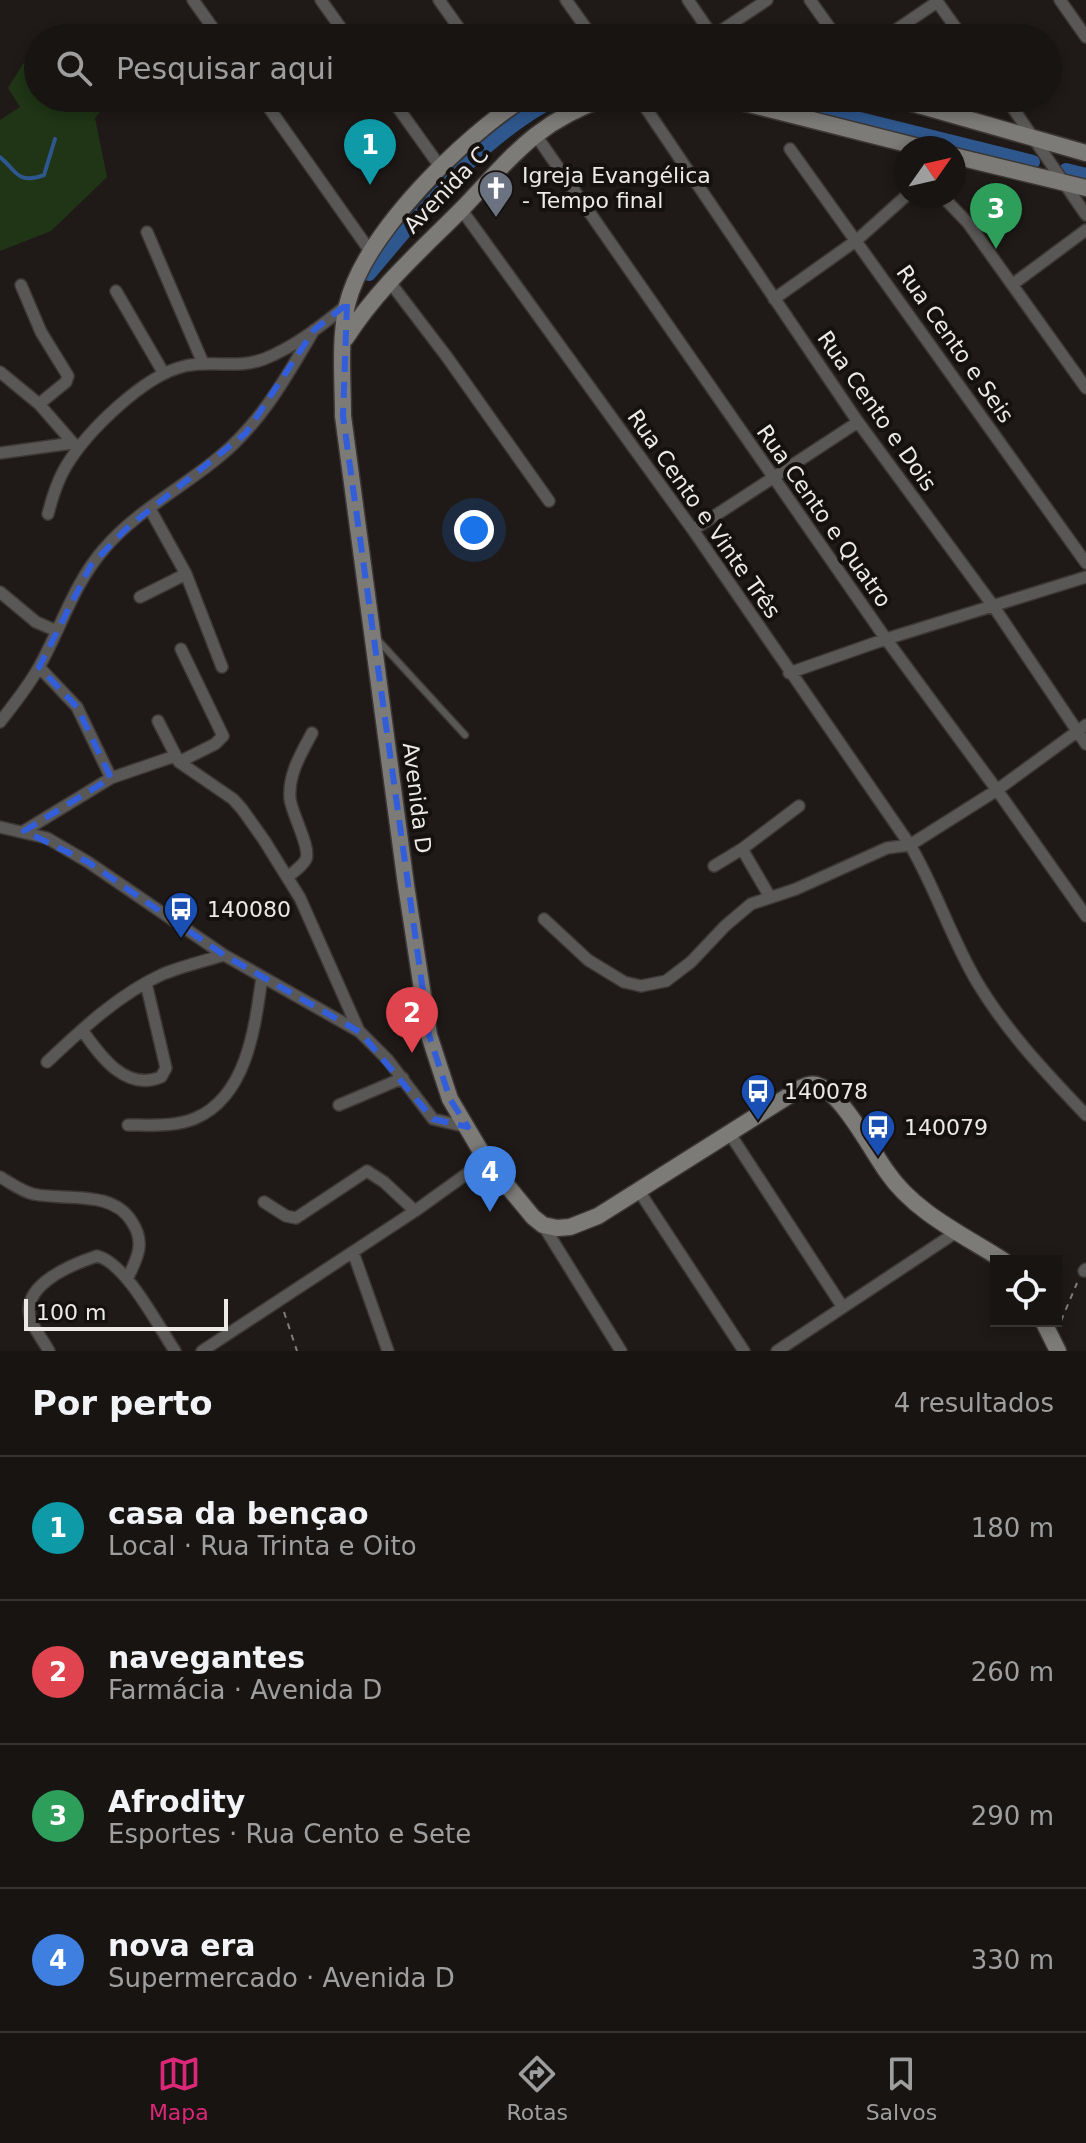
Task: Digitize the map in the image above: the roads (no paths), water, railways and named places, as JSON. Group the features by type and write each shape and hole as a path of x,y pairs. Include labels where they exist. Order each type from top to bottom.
{"main road":[{"name":"Avenida D","path":"502,112 441,168 370,251 347,304 343,343 343,416 429,1035 450,1099 486,1160 543,1225"},
{"name":"Avenida C","path":"343,343 365,308 389,281 503,163 535,134 572,112"},
{"path":"780,112 894,141"},
{"path":"942,112 1086,153"},
{"path":"966,159 1086,188"},
{"path":"543,1225 570,1227 598,1216 810,1084 830,1092 906,1196 995,1255"},
{"path":"1046,1327 1056,1346"}],"street":[{"path":"193,0 210,24"},
{"path":"321,0 338,24"},
{"path":"439,0 456,24"},
{"path":"566,0 583,24"},
{"path":"688,0 705,24"},
{"path":"733,24 767,0"},
{"path":"810,0 827,24"},
{"path":"1060,0 1086,37"},
{"path":"904,24 937,1 953,24"},
{"path":"272,112 370,251"},
{"path":"401,112 441,168"},
{"name":"Rua Cento e Dois","path":"648,112 858,422 1082,728 1086,744"},
{"path":"1016,112 1086,215"},
{"name":"Rua Cento e Quatro","path":"535,134 886,639 1086,916"},
{"name":"Rua Cento e Seis","path":"790,149 1086,563"},
{"path":"774,299 857,240 894,207"},
{"path":"954,208 1013,284 1086,388"},
{"name":"Rua Cento e Vinte Três","path":"461,209 693,530 910,845 930,879 966,961 998,1014 1037,1064 1086,1115"},
{"path":"1013,284 1086,230"},
{"path":"147,232 203,363"},
{"path":"389,281 549,501"},
{"path":"21,285 41,332 68,376 66,382 39,404"},
{"path":"116,291 163,372"},
{"path":"48,514 76,446 125,399 163,372 203,363 245,364 263,359 314,330 347,304"},
{"path":"0,722 39,667 71,600 105,547 246,433 265,409 314,330"},
{"path":"1,374 39,404 76,446"},
{"path":"693,530 858,422"},
{"path":"0,453 76,446"},
{"path":"150,509 186,574 222,667"},
{"path":"140,597 186,574"},
{"path":"789,673 886,639 1086,577"},
{"path":"0,592 36,622 57,631"},
{"path":"24,831 111,778 177,759 215,744 223,736 181,649"},
{"path":"39,667 77,707 111,778"},
{"path":"158,721 177,759 219,788 242,809 288,877 360,1032"},
{"path":"544,919 570,945 609,974 641,986 666,981 691,962 751,904 808,884 887,848 910,845 997,790 1082,728"},
{"path":"288,877 305,861 307,854 293,815 290,789 297,762 312,733"},
{"path":"714,866 799,806"},
{"path":"0,827 47,838 88,862 224,955 360,1032 403,1078 433,1119 468,1127"},
{"path":"742,849 770,897"},
{"path":"47,1062 82,1030 146,983 224,955"},
{"path":"128,1125 186,1122 199,1117 216,1103 232,1085 251,1045 262,977"},
{"path":"82,1030 98,1053 121,1073 140,1081 161,1077 166,1068 146,983"},
{"path":"339,1105 403,1078"},
{"path":"730,1134 842,1306"},
{"path":"202,1351 415,1211 486,1160"},
{"path":"264,1202 286,1216 296,1218 367,1171 384,1182 415,1211"},
{"path":"0,1177 29,1193 101,1201 128,1216 139,1232 140,1244 127,1279"},
{"path":"639,1191 744,1351"},
{"path":"543,1225 621,1351"},
{"path":"777,1351 958,1231"},
{"path":"353,1252 388,1351"},
{"path":"49,1351 31,1319 29,1311 34,1292 68,1269 97,1256 113,1264 127,1279 175,1351"}],"lane":[{"path":"372,634 465,735"}],"waterway":[{"path":"369,274 432,200 478,154 532,112"},
{"path":"834,112 1033,162"},
{"path":"0,157 23,177 35,178 44,175 55,139"},
{"path":"1066,170 1086,175"}],"place":[{"name":"casa da bençao","path":"370,185"},
{"name":"Igreja Evangélica - Tempo final","path":"496,219"},
{"name":"Afrodity","path":"996,249"},
{"name":"140080","path":"181,940"},
{"name":"navegantes","path":"412,1053"},
{"name":"140078","path":"758,1122"},
{"name":"140079","path":"878,1158"},
{"name":"nova era","path":"490,1212"}]}
